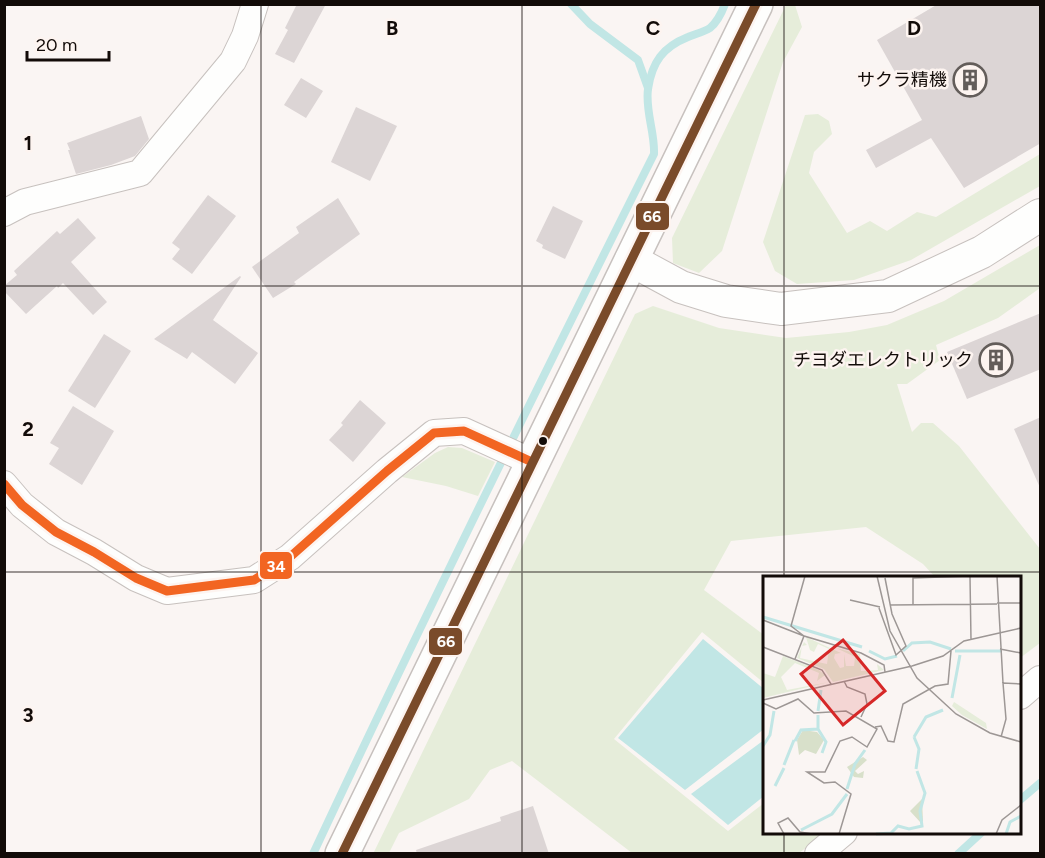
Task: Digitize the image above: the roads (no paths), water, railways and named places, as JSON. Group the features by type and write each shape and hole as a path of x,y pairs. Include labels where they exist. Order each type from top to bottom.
{"highway":[{"path":"342,854 515,454 631,260 756,4"}],"street":[{"path":"4,213 25,202 140,173 233,61 255,4"},
{"path":"631,260 681,287 726,301 781,309 888,296 982,252 1041,215"},
{"path":"4,484 22,505 56,532 136,578 167,591 254,580 290,557 372,484 434,433 464,431 515,454"},
{"path":"1021,695 1041,679"},
{"path":"818,854 842,834"}],"water":[{"path":"703,639 763,688 763,730 685,790 618,738"},
{"path":"763,741 763,797 728,825 691,794"}],"waterway":[{"path":"571,4 590,24 638,60 648,88"},
{"path":"313,854 481,502 654,154 647,97 652,71 665,51 679,41 710,28 719,17 725,4"},
{"path":"1021,799 1040,783"},
{"path":"958,854 980,834"}],"place":[{"name":"サクラ精機","path":"970,80"},
{"name":"チヨダエレクトリック","path":"996,360"}]}
